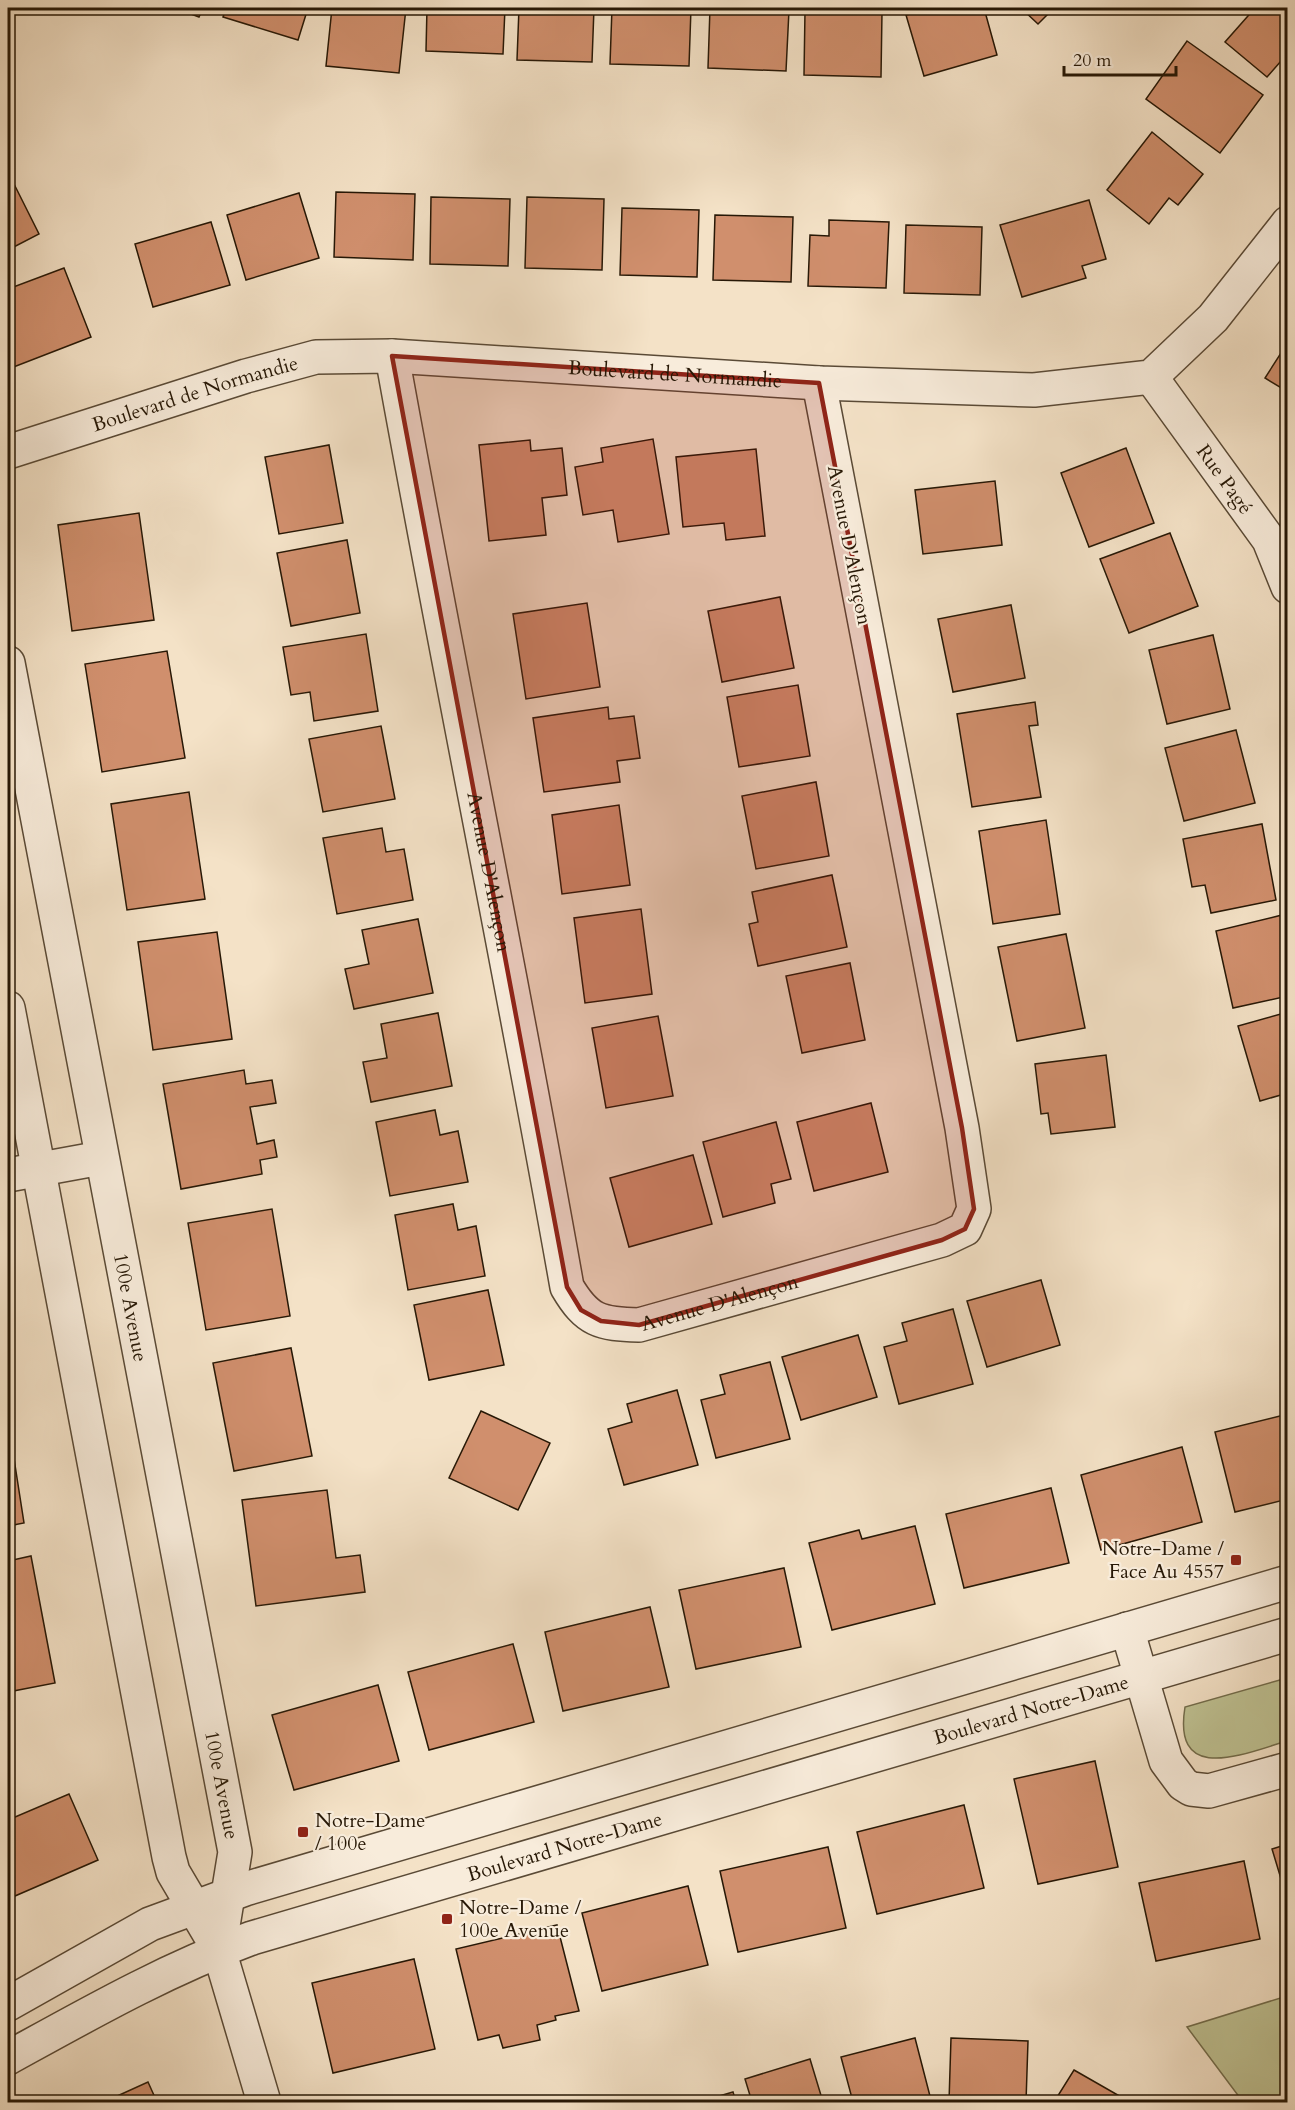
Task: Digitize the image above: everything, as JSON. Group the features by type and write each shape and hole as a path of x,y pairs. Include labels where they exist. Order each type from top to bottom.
{"street":[{"path":"1151,377 1213,318 1287,223"},
{"name":"Boulevard de Normandie","path":"8,452 246,376 316,357 392,356 819,382 1034,390 1151,377"},
{"name":"Avenue D'Alençon","path":"392,356 445,646 537,1115 567,1287 581,1310 601,1321 619,1324 639,1325 942,1240 965,1229 974,1209 962,1128 819,382"},
{"name":"Rue Pagé","path":"1151,377 1269,540 1287,586"},
{"name":"100e Avenue","path":"8,663 234,1852 219,1950"},
{"name":"100e Avenue","path":"8,1008 23,1172 169,1857 173,1872 219,1950 264,2103"},
{"path":"23,1172 101,1158"},
{"path":"8,2004 143,1928 192,1907 289,1876 1287,1582"},
{"name":"Boulevard Notre-Dame","path":"1126,1629 1166,1761 1183,1784 1191,1790 1209,1791 1287,1769"},
{"name":"Boulevard Notre-Dame","path":"8,2058 157,1977 219,1950 292,1925 1287,1635"}],"highlighted area":[{"path":"392,356 819,383 962,1128 974,1209 965,1229 942,1240 639,1325 601,1321 581,1310 567,1287"}],"green space":[{"path":"1287,1678 1287,1741 1252,1752 1216,1758 1201,1756 1190,1747 1184,1732 1185,1707"},
{"path":"1287,1996 1287,2102 1243,2102 1187,2027"}],"building":[{"path":"175,8 203,8 199,17"},
{"path":"226,8 308,8 298,40 223,17"},
{"path":"332,8 406,8 399,73 326,66"},
{"path":"427,8 505,8 503,54 426,51"},
{"path":"519,8 594,8 592,62 517,60"},
{"path":"612,8 691,8 689,66 610,64"},
{"path":"710,8 789,10 786,71 708,68"},
{"path":"933,8 984,8 997,55 924,76 906,15"},
{"path":"1021,8 1054,8 1038,24"},
{"path":"1255,8 1288,8 1288,53 1267,77 1225,42"},
{"path":"805,11 882,12 881,77 804,75"},
{"path":"1187,41 1263,95 1220,153 1146,99"},
{"path":"1152,132 1203,174 1178,205 1169,198 1149,224 1107,190"},
{"path":"8,172 39,234 8,250"},
{"path":"336,192 415,194 413,260 334,257"},
{"path":"299,193 319,258 246,280 227,215"},
{"path":"431,197 510,199 508,266 430,264"},
{"path":"527,197 604,199 602,270 525,268"},
{"path":"1089,200 1106,259 1082,266 1086,278 1022,297 1000,225"},
{"path":"622,208 699,210 697,277 620,275"},
{"path":"715,215 793,217 791,282 713,280"},
{"path":"829,220 889,222 886,288 808,286 810,235 829,236"},
{"path":"211,222 230,285 153,307 135,244"},
{"path":"906,225 982,227 980,295 904,293"},
{"path":"64,268 91,337 11,368 8,359 8,289"},
{"path":"1288,342 1288,392 1265,378"},
{"path":"653,439 669,534 618,542 613,510 583,515 575,467 603,462 601,448"},
{"path":"530,440 531,451 562,448 567,495 542,498 546,535 489,541 479,445"},
{"path":"329,445 343,523 279,534 265,457"},
{"path":"1126,448 1154,523 1089,547 1061,473"},
{"path":"756,449 765,536 726,540 724,523 683,527 676,457"},
{"path":"995,481 1002,545 923,554 915,490"},
{"path":"139,513 154,620 72,631 58,525"},
{"path":"1170,533 1198,606 1129,633 1100,559"},
{"path":"347,540 360,613 291,626 277,553"},
{"path":"780,597 794,668 722,682 708,611"},
{"path":"587,603 600,687 526,699 513,614"},
{"path":"1011,605 1025,678 953,692 938,619"},
{"path":"366,634 378,711 314,721 310,692 291,695 283,647"},
{"path":"1213,635 1230,709 1167,724 1149,650"},
{"path":"167,651 185,758 102,772 85,664"},
{"path":"798,685 810,756 739,767 727,697"},
{"path":"1035,702 1038,725 1029,726 1041,797 972,807 957,714"},
{"path":"608,707 609,719 634,716 640,758 617,761 620,782 544,792 533,718"},
{"path":"381,726 395,799 323,812 309,739"},
{"path":"1236,730 1255,803 1184,821 1165,748"},
{"path":"816,782 829,856 756,869 742,796"},
{"path":"189,792 205,899 127,910 111,804"},
{"path":"619,805 630,885 562,894 552,815"},
{"path":"1046,820 1060,914 993,924 979,831"},
{"path":"1262,824 1276,900 1211,913 1205,885 1192,887 1183,839"},
{"path":"382,828 386,852 404,849 413,900 337,914 323,838"},
{"path":"832,875 847,947 758,966 749,924 758,922 752,892"},
{"path":"641,909 652,994 585,1003 574,918"},
{"path":"1282,915 1288,937 1288,996 1233,1008 1216,931"},
{"path":"418,919 433,993 354,1009 345,969 369,964 362,930"},
{"path":"217,932 232,1039 153,1050 138,942"},
{"path":"1066,934 1085,1028 1017,1041 998,947"},
{"path":"850,963 865,1040 802,1053 786,976"},
{"path":"1288,1012 1288,1093 1260,1101 1238,1026"},
{"path":"438,1013 452,1086 371,1102 363,1062 387,1058 381,1024"},
{"path":"658,1016 673,1096 606,1108 592,1028"},
{"path":"1106,1055 1115,1127 1051,1134 1048,1113 1041,1114 1035,1064"},
{"path":"244,1070 246,1084 272,1080 276,1103 250,1107 257,1144 274,1140 277,1157 260,1160 262,1174 181,1189 163,1084"},
{"path":"871,1103 888,1172 814,1191 797,1122"},
{"path":"435,1110 440,1135 458,1131 468,1182 390,1196 376,1122"},
{"path":"776,1122 791,1179 771,1184 775,1203 723,1217 703,1142"},
{"path":"693,1155 712,1224 629,1247 610,1178"},
{"path":"453,1204 458,1230 476,1226 485,1276 408,1290 395,1215"},
{"path":"272,1209 290,1316 206,1330 188,1223"},
{"path":"1041,1280 1060,1345 987,1367 967,1301"},
{"path":"488,1290 504,1365 429,1380 414,1305"},
{"path":"953,1309 973,1384 899,1404 884,1347 907,1341 902,1323"},
{"path":"858,1335 877,1397 801,1420 782,1357"},
{"path":"291,1348 312,1456 234,1471 213,1363"},
{"path":"770,1362 790,1439 716,1458 701,1400 725,1394 720,1375"},
{"path":"677,1390 698,1465 624,1485 608,1429 632,1422 627,1404"},
{"path":"481,1411 550,1443 518,1510 449,1478"},
{"path":"1288,1414 1288,1499 1235,1512 1215,1432"},
{"path":"8,1420 24,1523 8,1526"},
{"path":"1182,1447 1202,1522 1101,1550 1081,1475"},
{"path":"1051,1488 1069,1563 964,1588 946,1514"},
{"path":"327,1490 336,1558 360,1555 365,1592 256,1606 242,1500"},
{"path":"915,1526 935,1604 832,1630 809,1543 859,1530 862,1539"},
{"path":"31,1556 55,1683 8,1692 8,1561"},
{"path":"784,1568 801,1647 696,1669 679,1590"},
{"path":"650,1607 669,1687 563,1711 545,1632"},
{"path":"513,1644 534,1722 429,1750 408,1672"},
{"path":"378,1685 399,1761 294,1790 272,1715"},
{"path":"1095,1761 1118,1867 1038,1884 1014,1779"},
{"path":"69,1794 98,1860 8,1899 8,1820"},
{"path":"964,1805 984,1888 877,1914 857,1832"},
{"path":"1288,1844 1288,1902 1272,1849"},
{"path":"828,1847 846,1928 738,1952 720,1871"},
{"path":"1244,1861 1260,1939 1156,1961 1139,1883"},
{"path":"688,1886 708,1965 602,1991 582,1913"},
{"path":"557,1925 579,2011 555,2016 556,2020 537,2025 540,2040 503,2048 499,2035 478,2040 456,1949"},
{"path":"414,1959 435,2049 333,2073 312,1983"},
{"path":"915,2038 931,2100 853,2102 841,2057"},
{"path":"951,2038 1028,2041 1026,2102 949,2102"},
{"path":"810,2059 823,2102 752,2102 745,2079"},
{"path":"1074,2070 1130,2102 1054,2102"},
{"path":"148,2082 157,2102 104,2102"},
{"path":"733,2092 736,2102 699,2102"}],"place":[{"name":"Notre-Dame / Face Au 4557","path":"1236,1560"},
{"name":"Notre-Dame / 100e","path":"303,1832"},
{"name":"Notre-Dame / 100e Avenue","path":"447,1919"}]}
